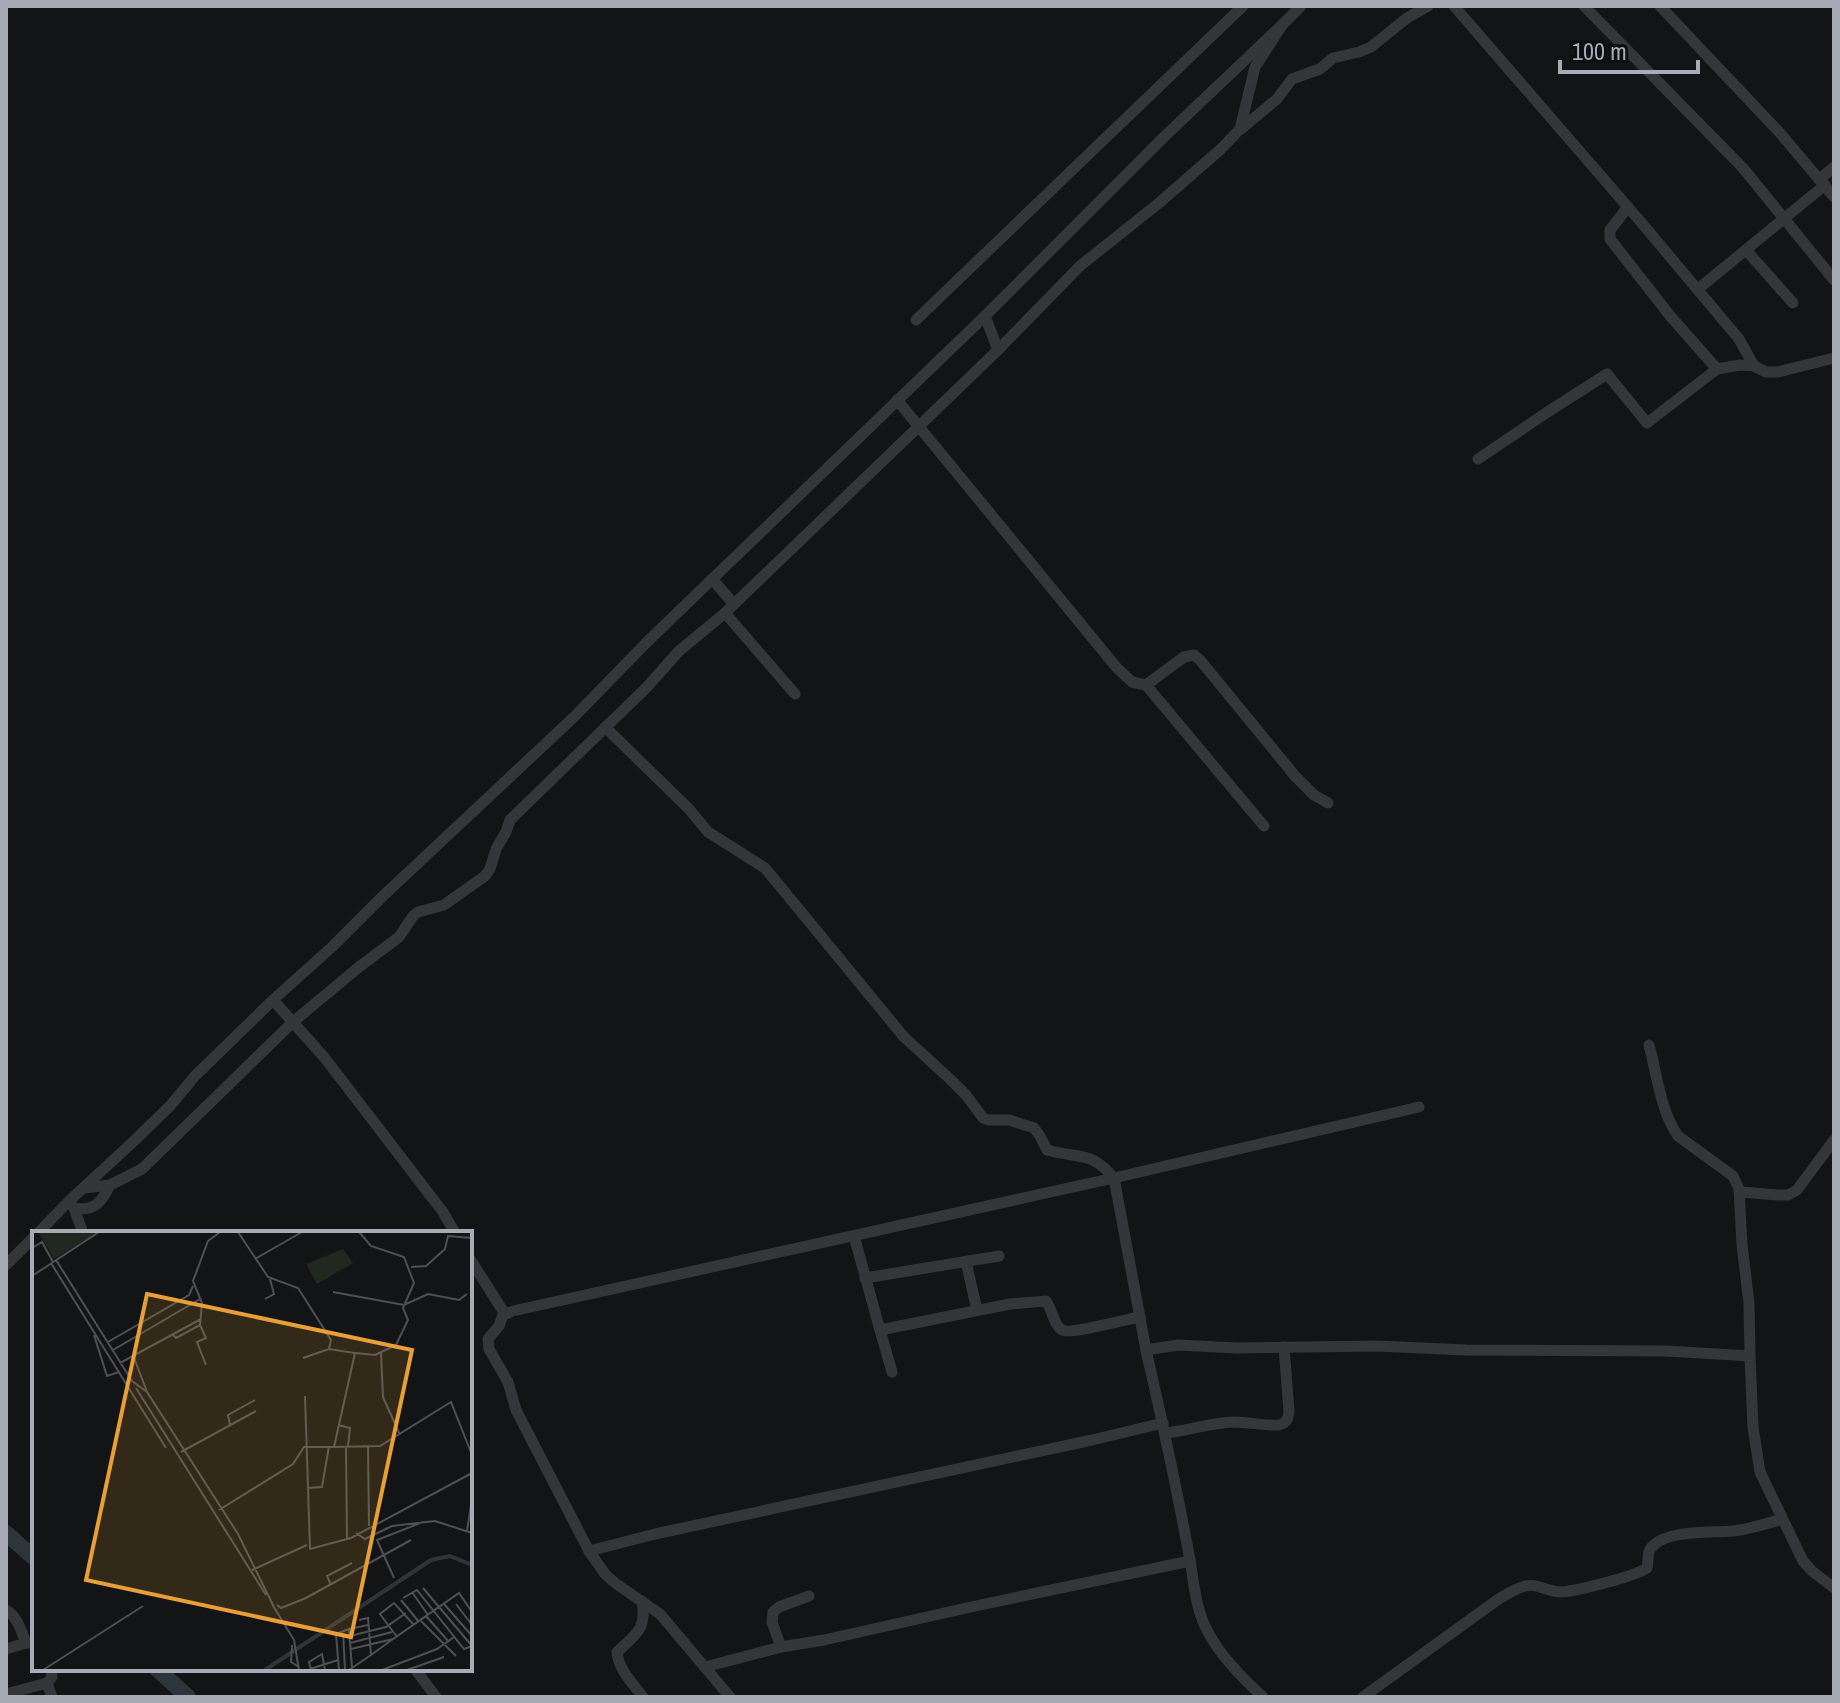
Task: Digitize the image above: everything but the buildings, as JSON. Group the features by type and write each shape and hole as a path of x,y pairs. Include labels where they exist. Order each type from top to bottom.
{"street":[{"path":"916,320 1243,6"},
{"path":"41,1231 71,1205 84,1188 170,1106 195,1076 273,1000 574,717 1301,6"},
{"path":"84,1188 110,1185 142,1169 293,1022 399,937 413,916 444,905 485,876 510,820 679,651 730,608 998,350 1080,266 1221,149 1277,99 1292,79 1320,69 1333,58 1371,47 1407,18 1428,6"},
{"path":"1454,6 1698,289 1739,339 1754,366"},
{"path":"1584,6 1710,133 1785,218 1834,280"},
{"path":"1660,6 1720,67 1834,197"},
{"path":"1240,129 1255,67 1283,24"},
{"path":"1698,289 1785,218 1834,167"},
{"path":"1628,207 1610,230 1610,239 1671,317 1717,369"},
{"path":"1746,250 1793,303"},
{"path":"985,316 998,350"},
{"path":"1478,459 1607,374 1647,423 1717,369 1740,365 1778,372 1834,358"},
{"path":"897,400 1117,668 1132,682 1146,685 1264,826"},
{"path":"712,579 795,694"},
{"path":"1146,685 1184,657 1194,655 1295,776 1314,795 1328,803"},
{"path":"605,727 689,809 708,832 765,868 904,1037 966,1095 983,1118 1009,1120 1034,1128 1047,1150 1095,1160 1114,1178 1192,1579 1207,1631 1230,1663 1263,1697"},
{"path":"273,1000 324,1057 443,1212 454,1231"},
{"path":"1649,1045 1669,1122 1678,1136 1733,1176 1740,1192 1749,1303 1753,1427 1758,1462 1764,1482 1803,1561 1834,1588"},
{"path":"730,1697 660,1614 615,1583 589,1551 526,1431 508,1382 489,1349 488,1339 505,1314 1419,1107"},
{"path":"1740,1192 1788,1195 1797,1190 1834,1140"},
{"path":"71,1205 87,1210 95,1207 110,1185"},
{"path":"71,1205 82,1231"},
{"path":"854,1236 892,1372"},
{"path":"6,1265 32,1239"},
{"path":"865,1278 999,1256"},
{"path":"472,1262 505,1314"},
{"path":"966,1262 977,1310"},
{"path":"880,1330 1010,1304 1046,1301 1060,1329 1071,1331 1140,1317"},
{"path":"1146,1350 1178,1345 1377,1346 1466,1350 1666,1351 1750,1356"},
{"path":"589,1551 1092,1440 1164,1428 1223,1423 1284,1423 1288,1420 1289,1411 1284,1347"},
{"path":"1363,1697 1500,1598 1526,1585 1557,1592 1569,1591 1630,1576 1647,1568 1651,1547 1664,1539 1752,1528 1782,1519"},
{"path":"705,1667 781,1647 1190,1561"},
{"path":"781,1647 772,1622 773,1612 809,1596"},
{"path":"641,1696 616,1656 645,1618 642,1601"},
{"path":"6,1610 18,1622 30,1643 6,1649"},
{"path":"645,1618 660,1614"},
{"path":"6,1694 47,1683 52,1677 51,1671"},
{"path":"416,1671 436,1697"},
{"path":"47,1683 52,1697"}],"waterway":[{"path":"6,1533 32,1556"},
{"path":"159,1671 188,1697"}]}
